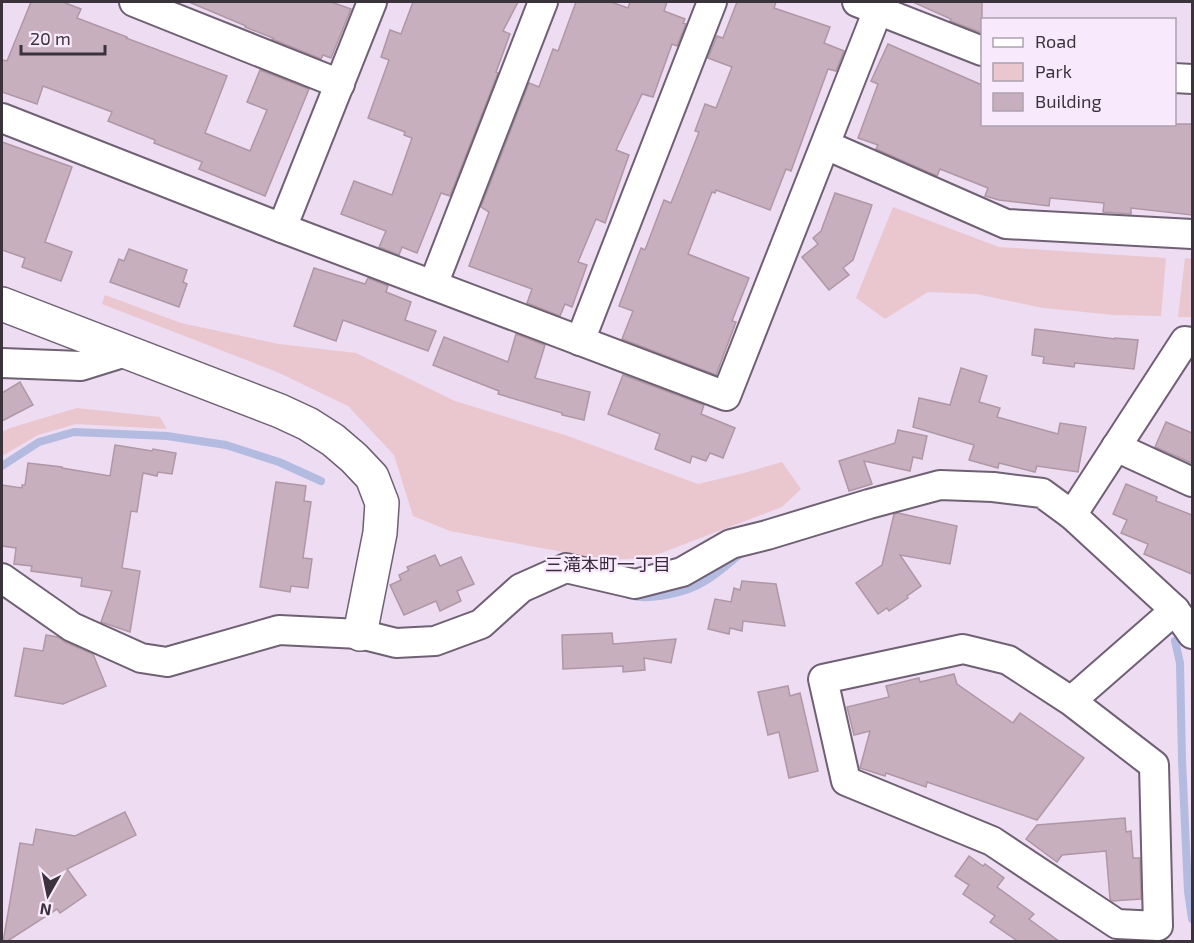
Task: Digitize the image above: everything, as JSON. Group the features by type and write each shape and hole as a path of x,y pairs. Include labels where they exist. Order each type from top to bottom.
{"street":[{"path":"134,2 340,84"},
{"path":"282,228 372,2"},
{"path":"433,285 543,2"},
{"path":"580,340 712,2"},
{"path":"2,118 282,228 726,396 826,145 867,6 981,51"},
{"path":"1176,78 1192,79"},
{"path":"826,145 1006,224 1192,234"},
{"path":"2,303 269,406 308,424 333,440 354,458 372,477 382,503 380,533 360,634"},
{"path":"1072,515 1185,341 1192,342"},
{"path":"2,363 81,366 126,352"},
{"path":"1116,447 1192,482"},
{"path":"2,578 72,627 141,658 167,662 279,630 360,634 396,643 435,641 481,624 521,588 566,568 635,584 682,572 731,544 869,504 940,485 993,487 1042,493 1072,515 1175,610 1192,634"},
{"path":"1071,701 1175,610"},
{"path":"963,649 1008,660 1071,701 1154,765 1158,926 1117,924 992,841 846,781 823,679 963,649"}],"green space":[{"path":"893,207 999,247 1166,258 1161,316 1114,315 1043,308 976,294 928,292 885,319 856,298"},
{"path":"1185,258 1192,259 1192,317 1178,317"},
{"path":"105,295 181,323 279,344 356,353 455,401 568,436 698,484 782,462 801,489 782,507 648,558 606,560 450,531 413,516 394,455 348,406 277,372 102,304"},
{"path":"77,408 160,417 167,429 76,424 38,435 2,456 2,432"}],"building":[{"path":"31,2 63,2 81,9 77,18 227,76 205,133 250,151 267,110 247,102 260,70 309,89 265,196 199,169 202,162 108,121 112,112 43,86 37,104 2,92 2,60 7,61"},
{"path":"189,2 331,2 351,9 331,58 323,55 321,59"},
{"path":"413,2 518,2 503,31 510,34 496,72 498,73 450,196 441,193 417,253 402,247 399,255 379,247 386,231 341,214 354,181 392,195 412,138 404,135 405,132 368,118 389,60 381,57 390,30 401,34"},
{"path":"576,2 611,2 628,8 630,2 667,2 664,11 685,19 683,23 686,24 677,46 672,44 653,97 642,94 616,150 629,155 605,223 596,219 578,262 587,265 572,307 565,304 560,316 527,303 532,289 469,266 489,212 481,207 529,83 539,87 553,49 558,51"},
{"path":"737,2 776,2 774,8 830,27 824,43 844,51 836,71 828,69 791,171 786,169 770,210 716,190 715,193 712,192 688,254 749,278 732,321 736,322 716,375 622,339 633,311 619,306 641,248 645,250 664,200 671,203 699,132 695,131 705,104 716,108 732,67 708,58 717,36 723,38"},
{"path":"913,2 982,2 981,33 950,21 951,19"},
{"path":"888,44 981,85 981,126 1176,126 1176,124 1192,124 1192,215 1131,208 1131,214 1103,212 1104,203 1050,198 1049,206 999,200 985,196 988,188 940,169 937,176 876,149 878,145 858,138 878,84 871,81"},
{"path":"2,142 72,167 45,242 72,252 61,281 22,267 25,258 2,250"},
{"path":"835,193 872,205 853,260 843,268 849,275 829,290 802,257 818,244 813,238 821,231"},
{"path":"129,249 187,270 183,282 187,284 179,307 110,282 119,259 124,261"},
{"path":"314,268 365,284 368,278 388,286 386,292 411,302 405,320 436,331 428,351 343,320 336,341 294,326"},
{"path":"1035,329 1138,340 1134,369 1075,363 1074,367 1043,363 1044,357 1032,355"},
{"path":"516,334 545,345 535,378 590,392 584,420 498,394 499,391 433,365 444,337 508,362"},
{"path":"961,368 987,376 979,402 1000,408 997,417 1058,434 1060,423 1086,427 1078,472 1037,466 1035,472 999,463 998,468 969,460 974,445 913,427 919,398 950,405"},
{"path":"623,375 704,405 701,414 735,428 723,458 710,453 706,461 692,456 690,463 655,449 660,434 608,414"},
{"path":"20,382 33,405 2,421 2,393"},
{"path":"1166,422 1192,433 1192,463 1155,447"},
{"path":"898,430 927,436 922,459 913,457 910,471 864,461 872,484 849,491 839,461 895,443"},
{"path":"115,445 176,453 172,474 158,472 157,476 143,473 137,512 131,511 122,568 140,571 130,632 101,622 112,591 81,586 82,578 31,571 32,566 14,564 16,548 2,546 2,485 22,488 22,485 25,485 28,463 110,476"},
{"path":"276,482 306,486 304,501 311,502 303,558 312,559 308,588 291,586 290,592 260,587"},
{"path":"1126,484 1157,497 1156,501 1192,515 1192,574 1144,554 1148,544 1121,533 1127,520 1113,514"},
{"path":"894,514 957,526 950,564 900,555 921,586 889,611 887,608 878,614 856,583 882,565"},
{"path":"435,555 440,566 461,557 474,584 457,591 461,601 440,611 436,601 404,615 390,585 401,580 399,575 409,570 407,567"},
{"path":"742,581 776,584 785,626 743,621 742,631 730,628 729,634 708,629 715,599 731,602 734,588 740,590"},
{"path":"612,633 613,644 676,639 671,663 644,658 645,670 623,672 623,666 563,669 562,635"},
{"path":"46,635 58,637 93,654 106,686 63,704 15,696 24,648 43,651"},
{"path":"954,674 957,684 1013,723 1020,713 1084,758 1037,820 927,782 926,787 886,773 885,776 860,768 870,731 854,735 847,707 889,697 886,686 919,678 920,682"},
{"path":"788,686 790,696 800,693 818,771 789,778 779,732 768,735 758,692"},
{"path":"125,812 136,835 67,869 86,895 60,913 57,909 3,942 20,843 33,845 36,829 75,836"},
{"path":"1125,818 1126,832 1131,831 1133,858 1140,858 1141,899 1112,901 1110,899 1106,851 1062,855 1057,862 1026,839 1037,825"},
{"path":"969,856 1004,878 997,887 1034,914 1029,919 1060,942 1019,942 990,922 995,916 963,894 969,885 955,876"}],"waterway":[{"path":"2,466 39,442 74,432 167,436 226,445 279,462 321,481"},
{"path":"628,595 636,597 667,595 688,589 709,578 739,555"},
{"path":"1175,641 1180,663 1188,891 1192,919"}],"district":[{"name":"三滝本町一丁目","path":"608,564"}]}
